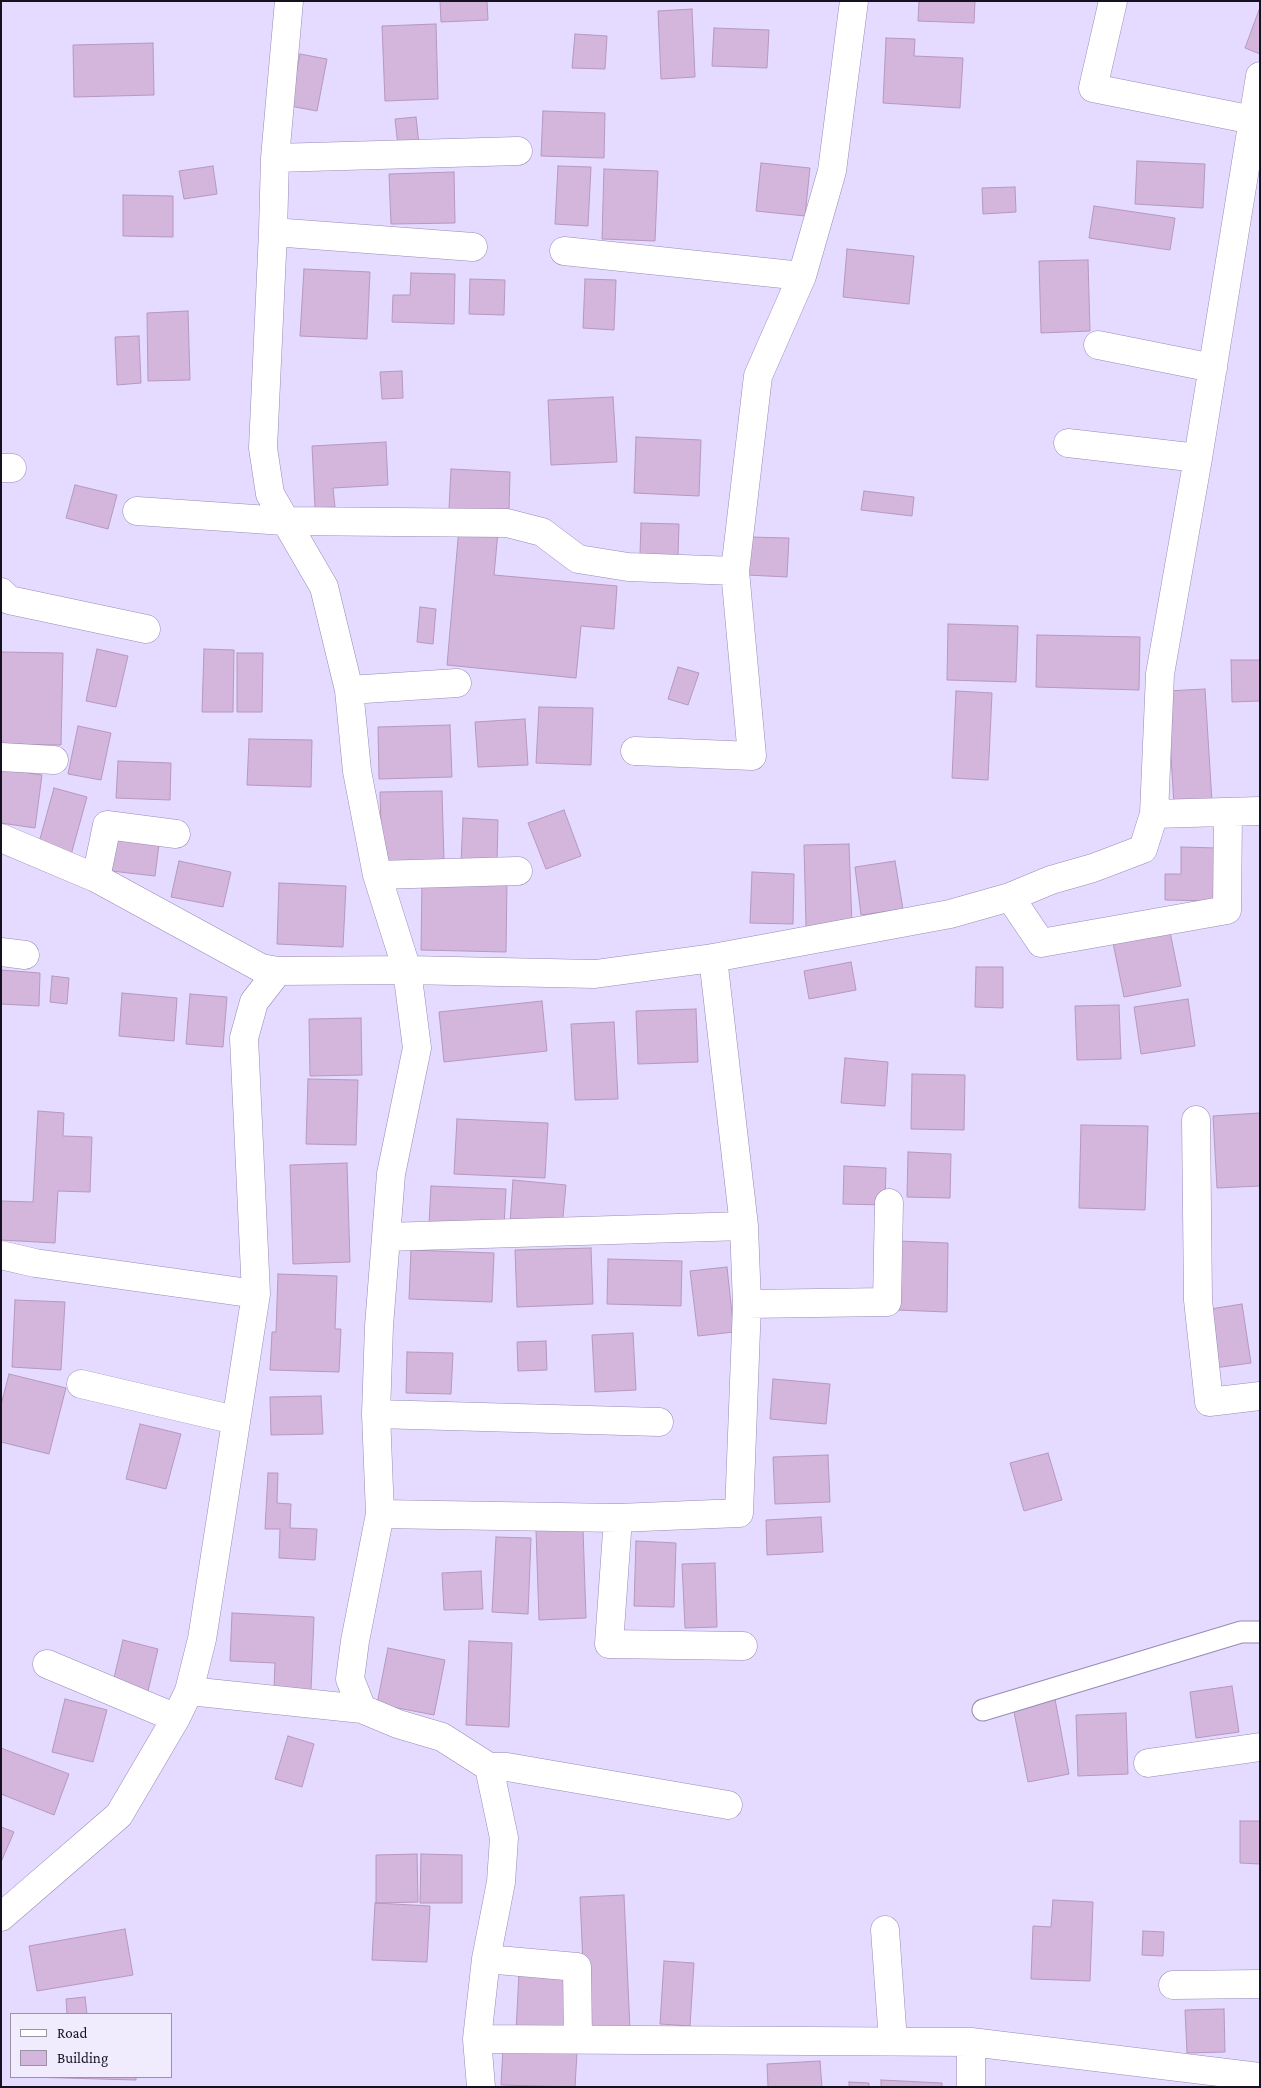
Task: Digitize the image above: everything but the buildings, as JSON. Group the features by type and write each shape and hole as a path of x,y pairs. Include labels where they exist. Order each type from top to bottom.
{"street":[{"path":"289,1 274,158 273,232 263,448 270,494 324,587 348,690 357,771 377,875 408,970 416,1048 391,1174 379,1326 376,1414 380,1514 354,1641 350,1679 362,1709"},
{"path":"635,751 752,756 735,571 758,376 802,276 832,170 854,1"},
{"path":"1113,1 1093,88 1253,120"},
{"path":"1,838 96,878 261,968 278,971 408,970 595,974 713,958 950,914 1010,896 1143,849 1154,814 1160,674 1198,458 1260,76"},
{"path":"274,158 518,150"},
{"path":"273,232 473,247"},
{"path":"564,251 802,276"},
{"path":"1098,345 1213,368"},
{"path":"1068,443 1198,458"},
{"path":"137,511 284,521 507,523 542,532 578,559 628,567 735,571"},
{"path":"1,592 8,600 146,629"},
{"path":"348,690 457,683"},
{"path":"1,756 54,760"},
{"path":"1154,814 1260,811"},
{"path":"1010,896 1041,943 1227,910 1228,812"},
{"path":"96,878 107,824 176,834"},
{"path":"377,875 518,870"},
{"path":"380,1514 618,1518 739,1513 748,1304 744,1226 713,958"},
{"path":"2,1914 119,1815 176,1718 189,1691 202,1640 256,1294 244,1038 254,1002 278,971"},
{"path":"1196,1120 1198,1300 1209,1402 1260,1396"},
{"path":"748,1304 887,1302 890,1203"},
{"path":"386,1236 744,1226"},
{"path":"1,1255 35,1263 256,1294"},
{"path":"81,1384 235,1420"},
{"path":"376,1414 659,1422"},
{"path":"618,1518 609,1644 743,1646"},
{"path":"47,1664 176,1718"},
{"path":"189,1691 362,1709 398,1724 442,1737 489,1767 507,1766 728,1805"},
{"path":"1148,1763 1260,1747"},
{"path":"480,2087 477,2039 486,1959 501,1882 504,1838 489,1767"},
{"path":"885,1930 893,2041"},
{"path":"486,1959 577,1967 578,2039"},
{"path":"1174,1985 1260,1984"},
{"path":"477,2039 971,2042 1260,2077"},
{"path":"971,2042 971,2087"}],"lane":[{"path":"983,1710 1242,1632 1260,1632"}]}
